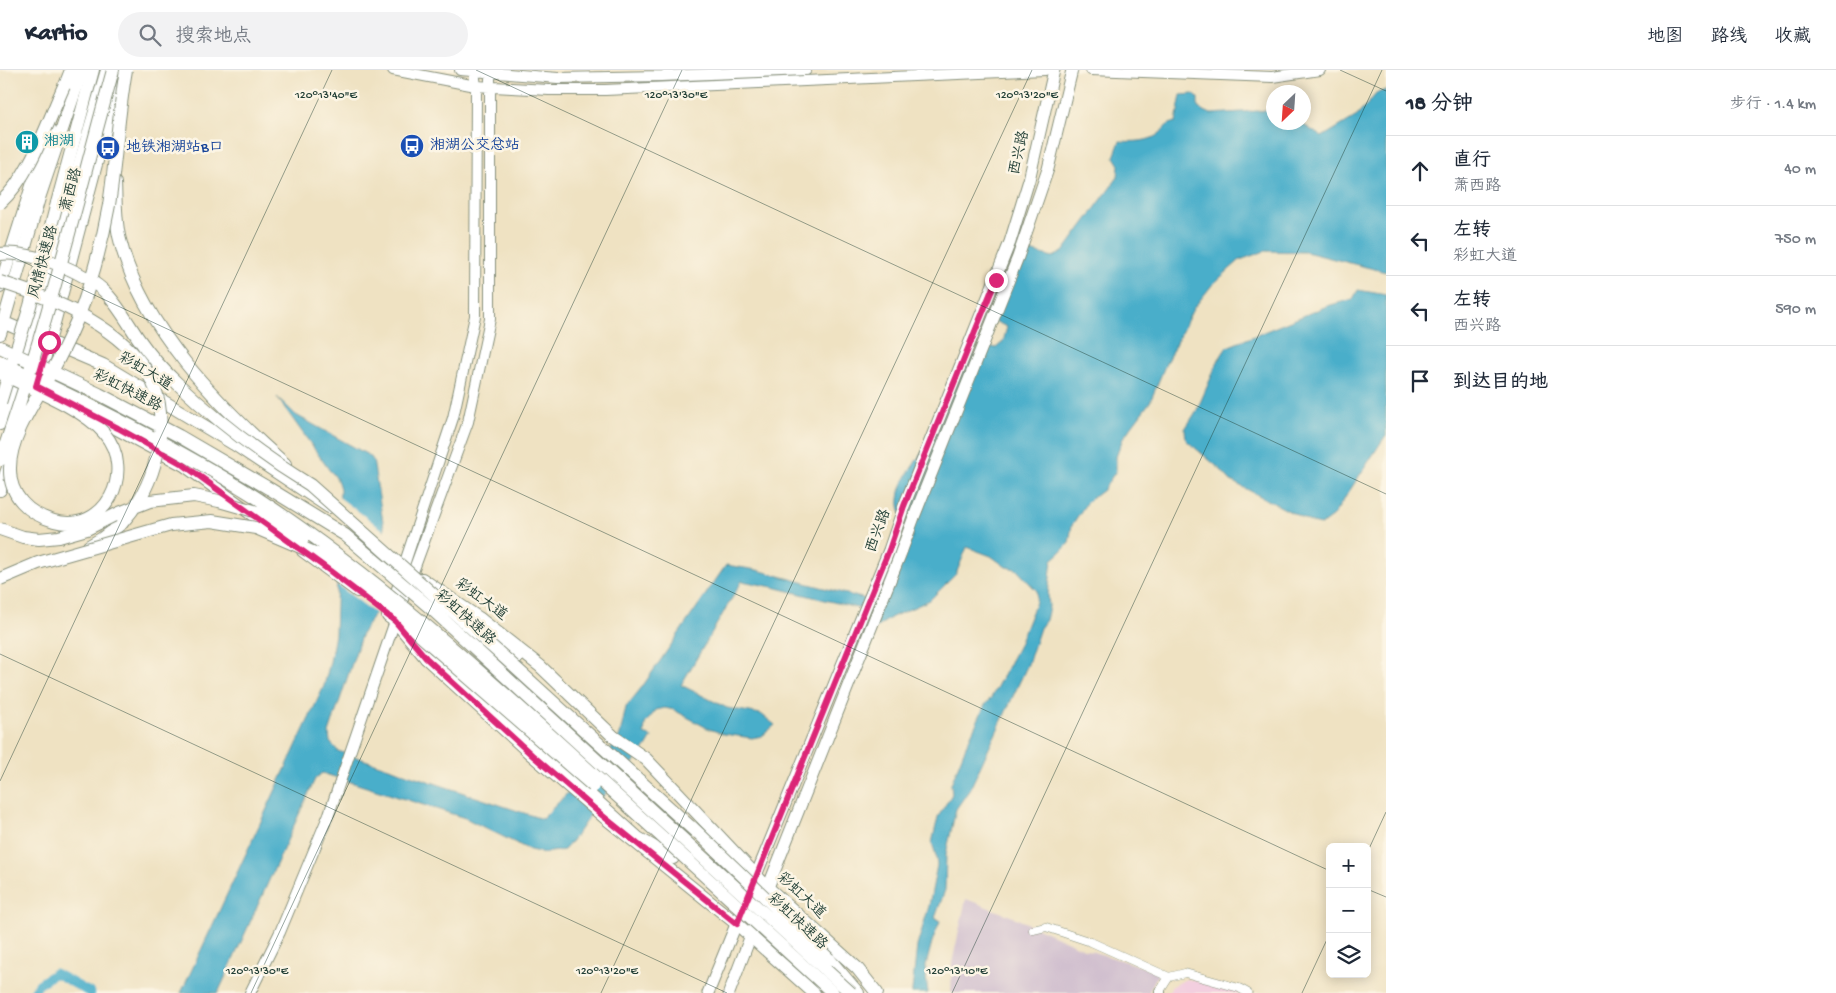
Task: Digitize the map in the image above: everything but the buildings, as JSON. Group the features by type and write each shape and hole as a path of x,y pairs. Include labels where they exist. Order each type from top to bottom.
{"main road":[{"path":"0,203 14,188 28,166 71,70"},
{"path":"1,326 39,198 82,70"},
{"name":"风情快速路","path":"0,403 30,306 93,70"},
{"path":"0,424 30,334 107,70"},
{"name":"风情快速路","path":"0,460 31,370 113,70"},
{"name":"萧西路","path":"0,490 2,478 36,386 49,342 121,70"},
{"path":"0,374 34,389 40,393 47,396 54,399 75,410 94,423 110,440 116,451 119,463 118,475 112,495 99,511 92,516 71,522 58,522 46,519 25,506 18,498 12,484 10,466 19,431 26,419 30,411 39,395 44,386 58,361 88,290 104,233 126,70"},
{"name":"西兴路","path":"708,993 885,559 904,506 1008,249 1029,180 1054,70"},
{"name":"西兴路","path":"728,993 751,937 767,887 1012,275 1048,169 1072,70"},
{"path":"0,287 64,86"},
{"path":"114,157 119,239 138,289 150,313 194,373 271,451 506,659 696,832 829,959 858,993"},
{"path":"65,212 94,172"},
{"path":"0,254 24,255 45,260 78,274 95,284 118,308 148,352 176,383 278,465 310,485"},
{"path":"0,282 37,293 93,322 116,338 136,358 152,382 160,412 160,435 157,457 148,482 138,504 122,523 101,539 80,551"},
{"name":"彩虹大道","path":"1,326 30,334 103,365 234,444 332,509 409,569 480,618 540,666 614,737 646,759 767,887 857,968 877,993"},
{"name":"彩虹快速路","path":"0,348 99,394 179,436 345,535 434,611 851,993"},
{"name":"彩虹快速路","path":"0,362 125,424 211,470 344,559 431,628 833,993"},
{"path":"0,369 118,428 184,465 389,616 426,658 532,755 603,816 737,924 814,993"},
{"path":"0,529 23,537 39,539 59,537 87,529 126,510 150,502 194,496 220,501 260,513 324,556 415,630 622,811 823,993"},
{"path":"0,579 38,563 171,525 212,521 256,528 324,556"},
{"path":"480,618 498,642 648,776 696,832"},
{"path":"426,658 452,671 638,838 673,858"}],"street":[{"path":"393,70 490,88 605,90 1045,70"},
{"path":"460,70 558,78 806,70"},
{"path":"1091,70 1272,77 1320,70"},
{"path":"409,569 453,418 475,316 476,86 474,71"},
{"path":"250,993 291,905 329,814 351,749 389,616 468,422 490,319 490,72"},
{"path":"1032,930 1046,927 1091,942 1169,977 1185,973 1239,988 1248,993"},
{"path":"1160,992 1169,977"}],"shaded area":[{"path":"966,899 1013,917 1084,949 1159,972 1148,993 951,993 952,963"},
{"path":"1186,979 1239,988 1246,993 1168,993 1171,987"}],"water":[{"path":"1386,90 1386,272 1306,252 1265,251 1240,260 1212,285 1193,309 1167,361 1150,402 1123,438 1116,457 1116,471 1103,490 1087,502 1072,525 1069,543 1052,560 1048,594 1049,607 1046,620 1040,628 1028,664 970,789 956,809 946,854 945,890 935,918 940,921 925,969 928,993 912,993 912,991 917,946 929,906 937,865 932,843 938,817 952,794 951,784 985,705 991,698 1018,647 1036,602 1037,591 1016,569 1006,567 991,556 967,547 956,574 930,600 892,617 874,629 859,629 861,609 742,581 681,685 727,708 761,714 775,725 762,736 752,738 724,734 709,729 674,710 665,708 656,710 645,724 644,734 652,737 647,746 606,792 564,850 544,853 530,850 465,818 322,773 315,779 218,993 181,993 324,686 335,634 340,489 338,481 277,397 296,415 370,456 373,460 384,528 381,603 362,633 329,733 330,742 338,751 542,819 611,749 620,735 626,707 642,687 726,565 757,570 869,600 889,577 901,561 913,534 903,517 899,504 900,492 905,478 930,436 966,355 979,355 988,346 996,348 1003,342 1007,327 992,320 988,313 989,307 999,303 1014,265 1007,260 1009,246 1053,257 1063,252 1118,177 1119,165 1114,157 1120,141 1141,141 1151,138 1168,125 1176,122 1181,95 1194,94 1198,98 1198,108 1211,114 1266,110 1266,130 1311,130 1322,137 1357,116 1377,93"},
{"path":"1358,290 1386,295 1386,435 1333,516 1321,525 1312,523 1231,481 1186,440 1185,429 1197,410 1219,359 1227,347 1327,306 1353,299"}],"pier":[{"path":"336,495 386,532 383,603 377,615 334,582"}],"waterway":[{"path":"33,993 39,984 55,973 91,993"}],"place":[{"name":"湘湖","path":"27,142"},
{"name":"湘湖公交总站","path":"412,146"},
{"name":"地铁湘湖站B口","path":"108,148"}],"route":[{"path":"49,342 36,386 118,428 184,465 330,571 395,621 426,658 532,755 603,816 737,924 996,280"}]}
